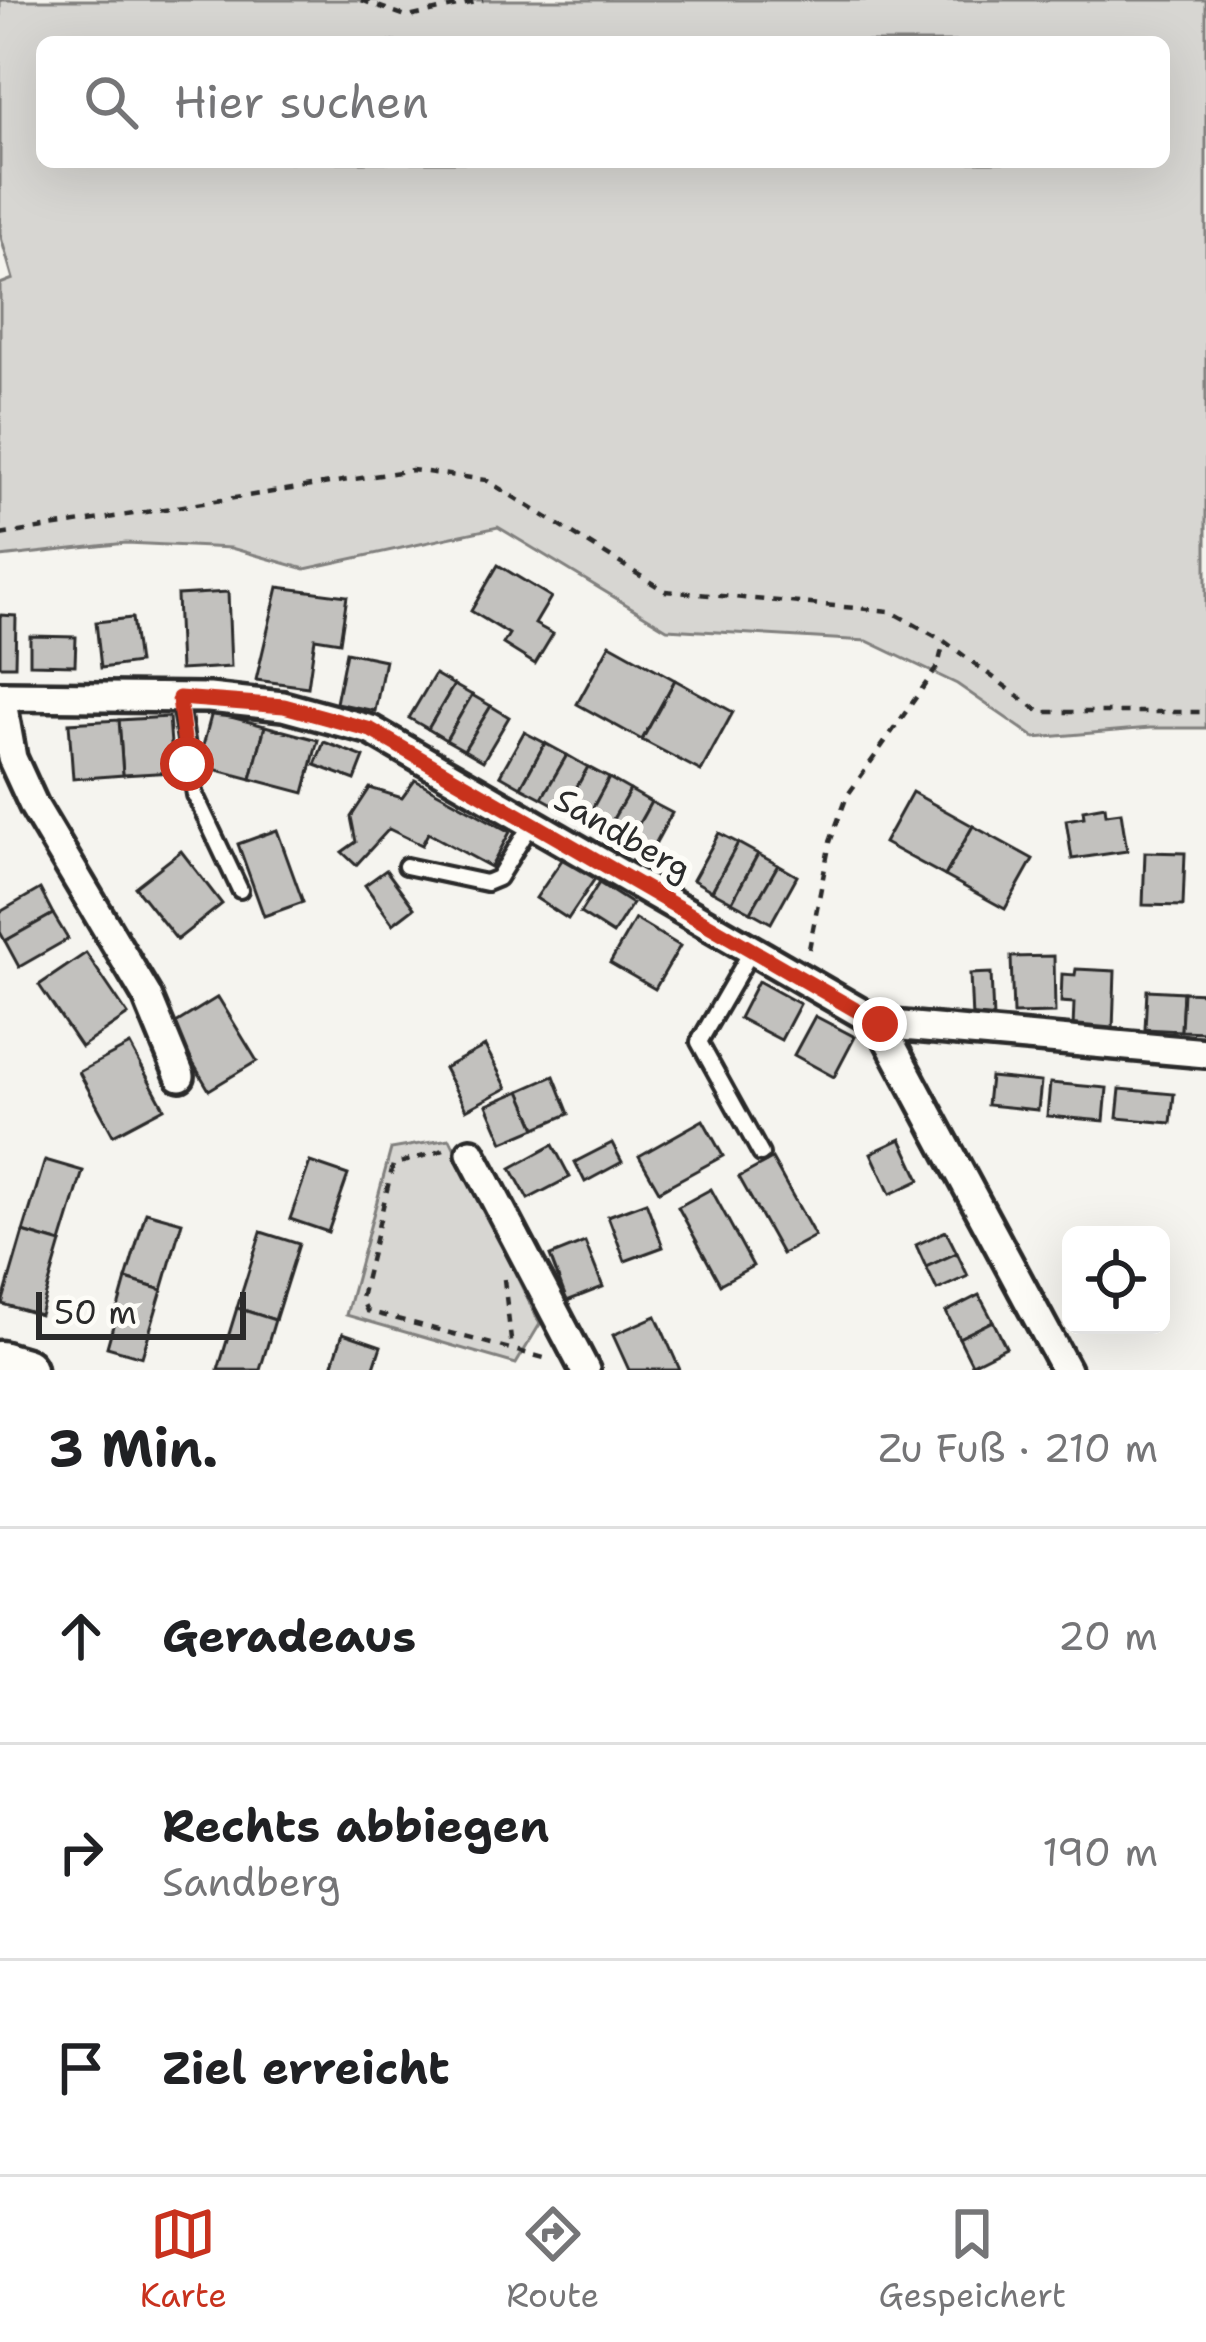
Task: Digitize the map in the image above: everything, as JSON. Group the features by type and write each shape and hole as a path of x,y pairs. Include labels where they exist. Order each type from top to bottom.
{"main road":[{"path":"0,1363 21,1370"}],"street":[{"name":"Sandberg","path":"180,1076 147,996 27,790 12,758 0,696 179,698 284,706 371,730 880,1024 1206,1053"},
{"path":"880,1024 1066,1370"},
{"path":"458,1151 574,1366"}],"lane":[{"path":"179,698 195,795 240,890"},
{"path":"406,866 485,883 498,878 532,823"},
{"path":"752,950 699,1042 760,1154"}],"path":[{"path":"362,0 409,17 482,0"},
{"path":"0,535 412,470 485,480 665,591 890,611 944,641 1040,712 1206,712"},
{"path":"804,980 830,842 847,796 938,666 944,641"},
{"path":"458,1151 393,1165 362,1298 367,1311 574,1366"},
{"path":"503,1268 512,1349"}],"shaded area":[{"path":"0,0 1206,0 1206,728 1035,738 957,684 867,641 667,629 498,527 305,569 231,548 126,543 0,557 0,284 13,279 0,234"},
{"path":"450,1139 540,1324 516,1364 346,1315 391,1149"}],"building":[{"path":"498,565 551,597 535,624 553,634 535,664 503,644 509,634 471,611"},
{"path":"278,587 347,596 340,642 315,638 308,687 256,680"},
{"path":"228,592 231,667 180,670 177,595"},
{"path":"0,615 16,616 15,666 0,666"},
{"path":"132,618 138,663 101,668 96,622"},
{"path":"30,636 76,637 75,665 30,664"},
{"path":"610,644 675,680 642,740 577,704"},
{"path":"346,652 385,660 375,711 336,703"},
{"path":"435,674 454,685 428,729 409,718"},
{"path":"675,680 733,712 701,771 642,740"},
{"path":"454,685 472,695 446,740 428,729"},
{"path":"472,695 491,706 464,750 446,740"},
{"path":"491,706 509,717 483,761 464,750"},
{"path":"212,712 265,726 251,779 198,765"},
{"path":"169,717 173,772 123,775 119,720"},
{"path":"119,720 123,775 73,779 69,723"},
{"path":"265,726 318,740 304,793 251,779"},
{"path":"524,732 545,743 521,787 500,775"},
{"path":"324,742 364,757 355,780 315,765"},
{"path":"545,743 567,755 542,798 521,787"},
{"path":"567,755 588,767 564,810 542,798"},
{"path":"588,767 609,778 585,822 564,810"},
{"path":"609,778 630,790 605,833 585,822"},
{"path":"415,780 510,832 491,867 428,833 422,845 389,829 356,865 342,852 356,842 351,817 370,788 402,798"},
{"path":"630,790 651,802 627,845 605,833"},
{"path":"912,792 973,826 945,876 884,843"},
{"path":"651,802 672,813 648,857 627,845"},
{"path":"1105,806 1106,814 1121,812 1127,851 1072,859 1066,820 1084,817 1083,810"},
{"path":"973,826 1033,859 1005,909 945,876"},
{"path":"277,830 303,902 264,916 238,844"},
{"path":"719,833 738,843 712,891 693,880"},
{"path":"738,843 758,854 732,902 712,891"},
{"path":"181,851 222,904 177,940 135,887"},
{"path":"1145,852 1185,853 1183,906 1143,905"},
{"path":"758,854 778,865 751,912 732,902"},
{"path":"564,857 596,877 568,919 536,898"},
{"path":"778,865 797,876 771,923 751,912"},
{"path":"386,870 414,908 393,924 365,885"},
{"path":"599,883 632,904 613,934 580,913"},
{"path":"40,889 53,914 5,941 0,912"},
{"path":"53,914 68,939 19,967 5,941"},
{"path":"635,919 680,946 655,989 610,963"},
{"path":"86,953 128,1015 81,1047 39,985"},
{"path":"1054,956 1055,1013 1013,1014 1011,957"},
{"path":"1076,969 1115,971 1113,1030 1073,1029 1074,1003 1061,1002 1062,974 1075,975"},
{"path":"991,973 993,1019 972,1019 970,974"},
{"path":"758,981 800,1004 781,1040 739,1018"},
{"path":"1147,990 1183,992 1181,1031 1145,1029"},
{"path":"1183,992 1206,993 1206,1032 1181,1031"},
{"path":"218,997 257,1061 209,1090 171,1026"},
{"path":"815,1016 855,1037 834,1077 794,1055"},
{"path":"130,1045 164,1108 113,1135 79,1072"},
{"path":"485,1046 507,1088 466,1110 444,1068"},
{"path":"554,1076 569,1114 536,1128 520,1091"},
{"path":"990,1077 1041,1082 1038,1110 987,1105"},
{"path":"1050,1083 1107,1088 1104,1121 1047,1116"},
{"path":"1120,1089 1174,1094 1171,1123 1117,1118"},
{"path":"520,1091 536,1128 503,1142 487,1105"},
{"path":"703,1120 723,1156 659,1191 639,1156"},
{"path":"901,1139 920,1180 890,1194 871,1153"},
{"path":"612,1143 622,1162 585,1182 575,1162"},
{"path":"553,1145 570,1177 528,1199 511,1168"},
{"path":"772,1159 815,1236 782,1254 739,1177"},
{"path":"45,1160 83,1171 61,1243 23,1232"},
{"path":"310,1162 348,1175 328,1232 290,1219"},
{"path":"711,1189 753,1266 720,1284 678,1207"},
{"path":"646,1202 663,1247 625,1261 608,1216"},
{"path":"146,1212 182,1222 162,1290 126,1279"},
{"path":"946,1231 957,1253 926,1267 916,1245"},
{"path":"23,1232 61,1243 40,1315 2,1304"},
{"path":"261,1232 299,1244 275,1320 237,1308"},
{"path":"585,1242 603,1287 567,1301 550,1256"},
{"path":"957,1253 968,1276 937,1290 926,1267"},
{"path":"126,1279 162,1290 142,1357 107,1347"},
{"path":"979,1295 993,1321 959,1338 946,1312"},
{"path":"237,1308 275,1320 260,1370 218,1370"},
{"path":"656,1316 680,1370 629,1370 613,1335"},
{"path":"993,1321 1006,1347 972,1364 959,1338"},
{"path":"343,1333 381,1346 373,1370 331,1370"}],"route":[{"path":"187,764 179,698 284,706 371,730 880,1024"}]}
